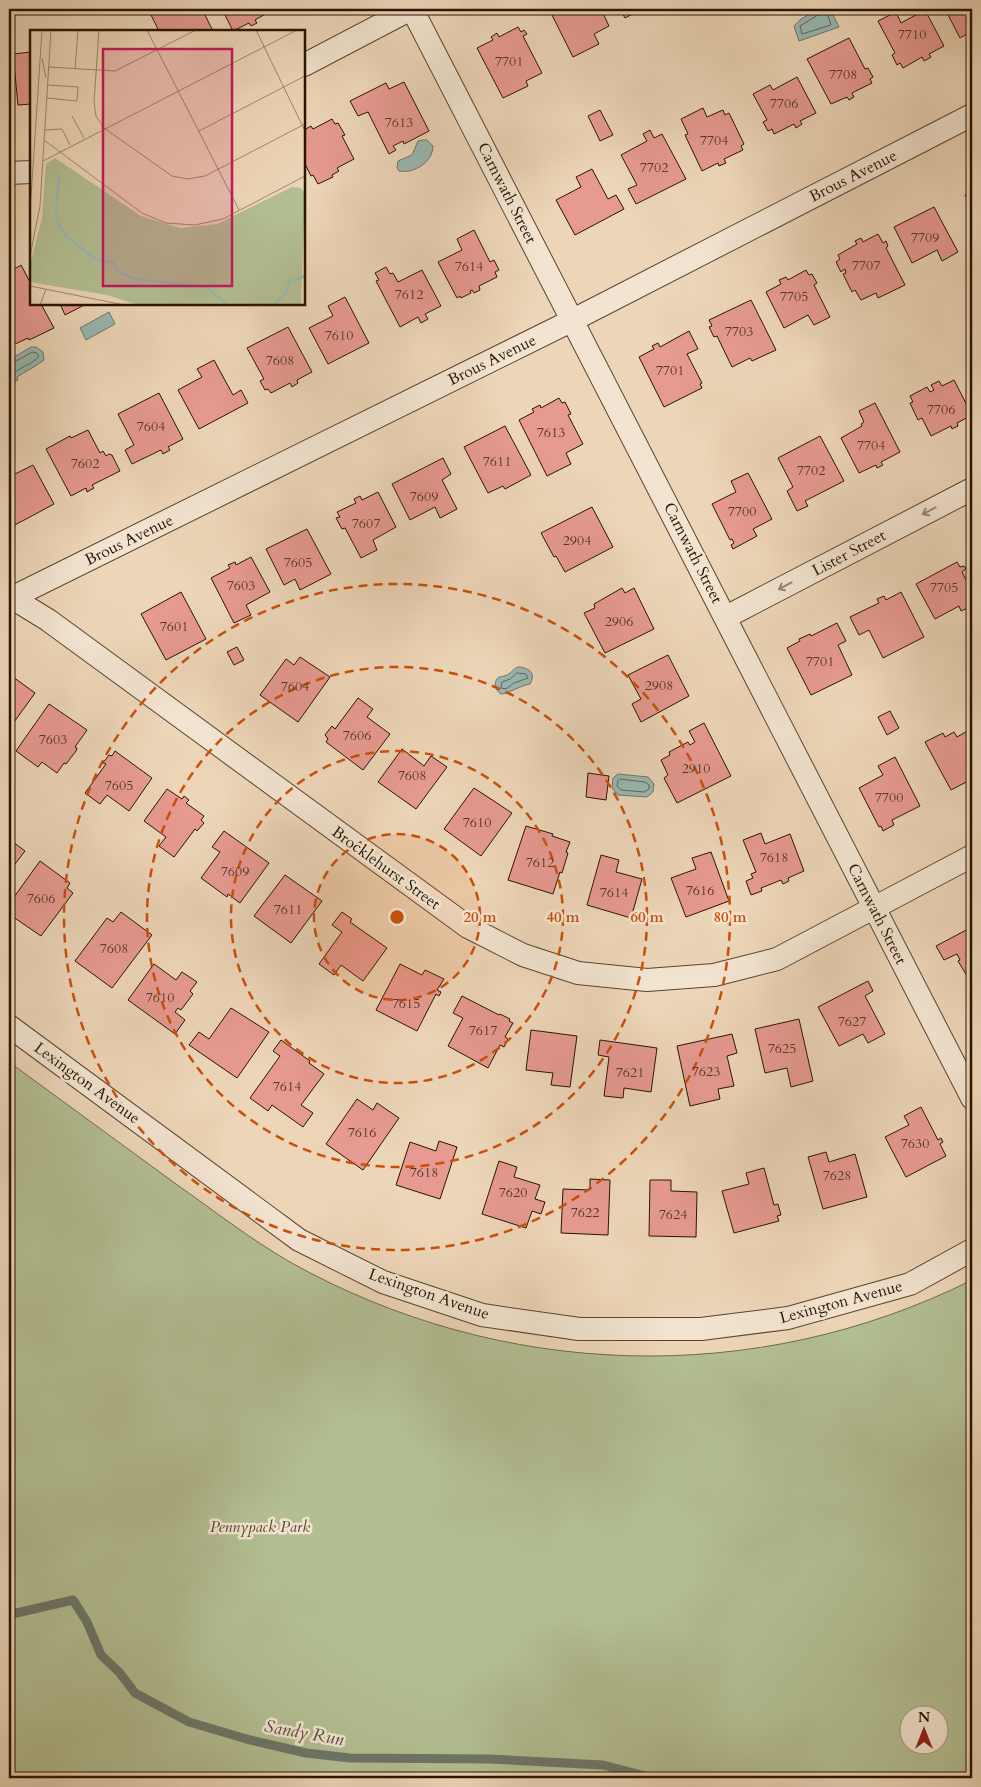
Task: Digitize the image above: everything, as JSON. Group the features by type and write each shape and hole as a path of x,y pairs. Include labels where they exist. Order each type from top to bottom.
{"street":[{"path":"305,64 411,9"},
{"name":"Carnwath Street","path":"411,9 573,320 972,1098"},
{"name":"Brous Avenue","path":"9,598 573,320 972,115"},
{"path":"9,173 30,172"},
{"name":"Lister Street","path":"726,617 972,489"},
{"name":"Brocklehurst Street","path":"9,598 48,620 468,927 523,955 578,973 647,980 714,975 777,959 972,856"},
{"name":"Lexington Avenue","path":"9,1026 299,1240 383,1282 482,1315 579,1329 701,1329 788,1318 910,1284 972,1250"}],"green space":[{"name":"Pennypack Park","path":"9,1062 218,1214 275,1253 371,1301 455,1330 541,1348 629,1356 717,1353 804,1339 889,1315 972,1280 972,1778 9,1778"}],"water":[{"path":"819,9 830,9 839,27 799,41 794,26 801,19"},
{"path":"427,140 433,146 430,157 422,166 416,169 399,171 397,168 398,161 412,155 418,141"},
{"path":"109,312 115,324 86,340 80,328"},
{"path":"31,347 36,347 43,352 44,360 17,377 18,380 9,384 9,357 16,356"},
{"path":"519,667 531,672 532,680 530,684 503,694 499,693 496,686 497,679"},
{"path":"618,774 648,777 654,784 653,792 647,797 618,795 612,788 613,778"}],"building":[{"path":"150,9 171,9 174,14 184,9 202,9 212,30 158,30 151,15 153,14"},
{"path":"222,9 274,9 255,20 257,23 251,26 249,23 235,30 232,30 224,13 221,14 220,11"},
{"path":"549,9 601,9 609,26 594,34 599,44 573,57"},
{"path":"620,9 642,9 625,18"},
{"path":"945,9 972,9 972,31 960,38"},
{"path":"925,10 944,46 929,54 931,57 924,61 922,57 903,68 900,63 897,65 892,55 895,53 878,21 896,12 901,23"},
{"path":"518,27 521,32 524,30 527,34 523,36 542,73 526,81 528,86 503,98 477,48 493,40 491,37 497,33 499,37"},
{"path":"849,38 865,69 868,68 873,77 870,79 872,83 852,93 854,97 849,100 847,97 831,104 807,59"},
{"path":"30,52 30,104 18,105 13,54"},
{"path":"797,77 816,113 800,121 802,124 796,128 794,124 774,134 772,129 768,131 763,122 767,120 753,94 770,85 773,90"},
{"path":"404,82 429,131 404,144 403,141 393,146 396,150 389,154 368,112 358,116 350,101 386,83 389,89"},
{"path":"703,108 707,117 723,110 725,115 729,113 744,144 741,146 743,150 724,159 726,163 719,166 718,163 702,171 685,135 688,134 681,119"},
{"path":"600,110 613,135 600,141 588,116"},
{"path":"332,119 335,124 338,123 345,135 342,136 354,159 337,168 339,171 332,175 333,177 318,184 313,175 311,176 305,164 305,126 306,129 311,126 313,129"},
{"path":"650,130 654,138 662,134 686,179 636,204 628,189 637,185 621,155 647,141 643,134"},
{"path":"592,169 608,199 616,195 624,209 575,235 556,200 581,187 576,177"},
{"path":"972,186 972,204 970,204 965,195 969,193 966,189"},
{"path":"934,207 958,252 942,261 937,250 912,263 894,227"},
{"path":"474,230 490,262 494,260 499,270 495,272 497,277 479,286 480,290 474,293 472,290 470,291 471,293 457,298 438,262 462,250 457,239"},
{"path":"878,234 883,243 886,241 888,246 886,248 905,285 878,298 876,293 861,300 855,290 852,292 843,274 846,273 845,269 841,272 836,262 840,259 838,255 857,244 855,241 861,238 863,242"},
{"path":"21,265 30,282 30,305 42,305 54,328 11,346 9,341 9,272"},
{"path":"386,267 390,274 393,273 398,282 422,270 441,306 425,314 428,319 421,323 418,317 400,327 376,281 379,280 375,273"},
{"path":"806,270 809,275 812,274 817,283 814,285 830,317 814,325 808,315 784,328 766,292 781,284 779,280 786,277 788,280"},
{"path":"345,297 369,343 328,364 309,328 333,316 328,306"},
{"path":"751,300 776,350 752,361 750,358 732,367 717,336 714,337 709,327 712,326 709,320"},
{"path":"60,305 84,305 65,315"},
{"path":"288,327 312,372 297,380 298,383 292,387 290,383 271,393 268,389 265,390 260,381 264,379 247,348"},
{"path":"689,331 698,349 687,354 702,383 700,384 702,388 664,407 639,357 654,349 652,346 658,343 660,347"},
{"path":"214,360 233,395 241,390 248,403 199,429 178,390 202,377 197,369"},
{"path":"954,380 972,415 957,423 958,426 952,429 951,426 931,436 922,418 918,420 910,403 913,402 910,396 927,387 930,392 934,390 931,385 939,381 942,386"},
{"path":"159,393 183,439 168,447 170,450 163,454 161,450 132,464 125,450 134,445 118,414"},
{"path":"559,398 562,403 565,402 571,414 568,415 583,444 566,453 571,464 547,476 519,420 534,412 532,409 540,405 541,408"},
{"path":"875,403 900,452 881,462 883,465 877,468 876,465 859,473 841,438 862,426 861,424 864,422 859,411"},
{"path":"505,426 531,475 505,489 503,486 488,493 464,447"},
{"path":"88,430 100,453 103,451 106,456 112,455 120,471 92,485 94,488 87,492 86,488 71,496 46,449 70,436 71,438"},
{"path":"820,436 844,481 805,501 808,506 797,511 787,491 793,487 778,458"},
{"path":"443,458 451,474 442,480 457,509 440,518 435,507 410,520 392,484"},
{"path":"33,465 54,504 13,526 9,521 9,477"},
{"path":"748,473 772,519 753,529 757,536 733,549 731,545 734,543 732,539 730,540 712,504 736,492 731,481"},
{"path":"378,492 396,527 373,540 377,550 361,558 345,528 342,529 336,518 340,517 337,512 356,503 354,499 360,496 362,500"},
{"path":"592,507 613,547 565,572 556,556 554,557 541,533"},
{"path":"307,529 331,574 300,590 295,579 284,585 266,549"},
{"path":"251,557 270,592 246,605 251,615 234,623 211,578 230,568 228,565 235,562 236,565"},
{"path":"957,562 960,567 964,566 966,569 962,572 972,591 972,606 961,611 959,606 935,619 916,584"},
{"path":"622,588 625,593 634,588 654,629 605,653 584,613 595,608 594,604"},
{"path":"181,592 206,639 166,660 141,614"},
{"path":"901,592 924,637 883,658 869,630 859,635 850,617 879,603 877,599 884,596 886,600"},
{"path":"837,623 846,641 838,645 852,675 811,695 787,648 800,641 799,639 810,634 811,636"},
{"path":"237,647 244,660 234,665 227,652"},
{"path":"668,655 689,696 641,722 632,704 641,699 628,675"},
{"path":"300,657 330,677 298,722 260,695 286,659 294,665"},
{"path":"9,674 35,693 9,729"},
{"path":"358,698 373,709 367,717 390,734 363,770 326,742 328,739 325,735 332,726 335,729"},
{"path":"49,704 87,730 75,747 77,748 76,751 57,773 42,762 38,767 16,751"},
{"path":"890,711 899,728 887,735 878,717"},
{"path":"704,723 731,776 677,803 664,778 668,775 661,760 670,755 669,752 688,742 690,745 695,742 689,731"},
{"path":"971,729 972,779 951,790 925,742 943,733 945,737 954,732 957,737"},
{"path":"402,749 424,766 431,756 447,767 416,809 378,782"},
{"path":"115,751 152,778 129,811 107,795 100,804 85,793 106,764 103,763"},
{"path":"895,757 920,806 892,820 894,825 883,831 881,826 879,827 859,788 883,775 878,766"},
{"path":"588,773 609,776 606,800 586,797"},
{"path":"474,788 512,813 481,856 444,829"},
{"path":"167,789 182,799 184,796 189,800 186,803 204,816 201,820 204,823 197,831 195,829 174,857 159,846 166,837 144,821"},
{"path":"526,826 553,834 552,836 570,842 562,873 560,872 553,894 508,880"},
{"path":"224,831 269,863 240,903 228,894 227,897 201,878 220,852 212,847"},
{"path":"761,833 765,844 790,834 804,871 788,878 789,881 783,884 781,880 761,888 762,891 751,895 746,881 753,878 751,874 756,872 743,840"},
{"path":"9,839 25,851 9,872"},
{"path":"711,852 729,901 686,917 671,878 696,869 692,858"},
{"path":"601,855 619,860 616,872 642,879 631,918 587,905"},
{"path":"40,861 70,883 67,888 73,893 41,936 9,914 9,904"},
{"path":"285,875 322,901 291,943 254,916"},
{"path":"121,912 152,935 112,988 75,961 107,918 113,922"},
{"path":"342,912 352,919 350,922 387,948 363,981 341,965 334,975 319,964 342,932 332,925"},
{"path":"972,927 972,984 958,961 960,960 957,954 944,960 936,946"},
{"path":"154,964 176,980 182,972 197,982 190,991 193,994 181,1010 178,1008 175,1012 185,1020 175,1034 128,1000"},
{"path":"400,964 422,975 425,970 444,979 437,990 441,992 439,996 436,994 417,1031 376,1010"},
{"path":"868,981 873,991 865,996 885,1034 868,1043 863,1034 839,1046 818,1007"},
{"path":"462,996 510,1019 509,1021 513,1023 505,1037 508,1039 504,1047 500,1045 488,1068 448,1046 463,1018 453,1013"},
{"path":"231,1008 269,1032 237,1078 189,1045 199,1032 209,1039"},
{"path":"799,1019 813,1081 791,1087 787,1068 765,1073 755,1029"},
{"path":"531,1030 577,1036 570,1087 551,1085 553,1073 526,1070"},
{"path":"732,1034 737,1053 727,1056 734,1086 718,1089 720,1099 690,1106 677,1046"},
{"path":"281,1040 310,1061 309,1063 324,1074 301,1105 313,1113 303,1127 272,1105 268,1111 250,1098 280,1056 273,1051"},
{"path":"600,1040 657,1048 651,1092 624,1088 623,1098 604,1096 609,1057 598,1055"},
{"path":"357,1099 373,1110 377,1103 399,1118 363,1170 326,1144"},
{"path":"921,1107 938,1140 941,1138 943,1142 940,1144 946,1156 906,1177 885,1137 909,1125 904,1116"},
{"path":"439,1141 457,1147 440,1199 396,1185 410,1142 436,1151"},
{"path":"826,1152 829,1162 855,1154 867,1197 823,1209 808,1157"},
{"path":"499,1161 517,1167 514,1177 540,1185 535,1199 545,1202 541,1214 532,1211 526,1228 482,1214"},
{"path":"764,1168 774,1205 778,1204 781,1215 777,1216 779,1221 734,1233 722,1191 749,1184 746,1173"},
{"path":"590,1179 610,1180 608,1235 561,1233 563,1189 590,1190"},
{"path":"650,1180 671,1180 671,1191 697,1192 696,1237 649,1236"}],"waterway":[{"name":"Sandy Run","path":"9,1612 12,1614 73,1600 87,1622 101,1655 119,1672 135,1693 189,1722 250,1740 306,1753 350,1758 489,1759 603,1765 653,1778"}]}
